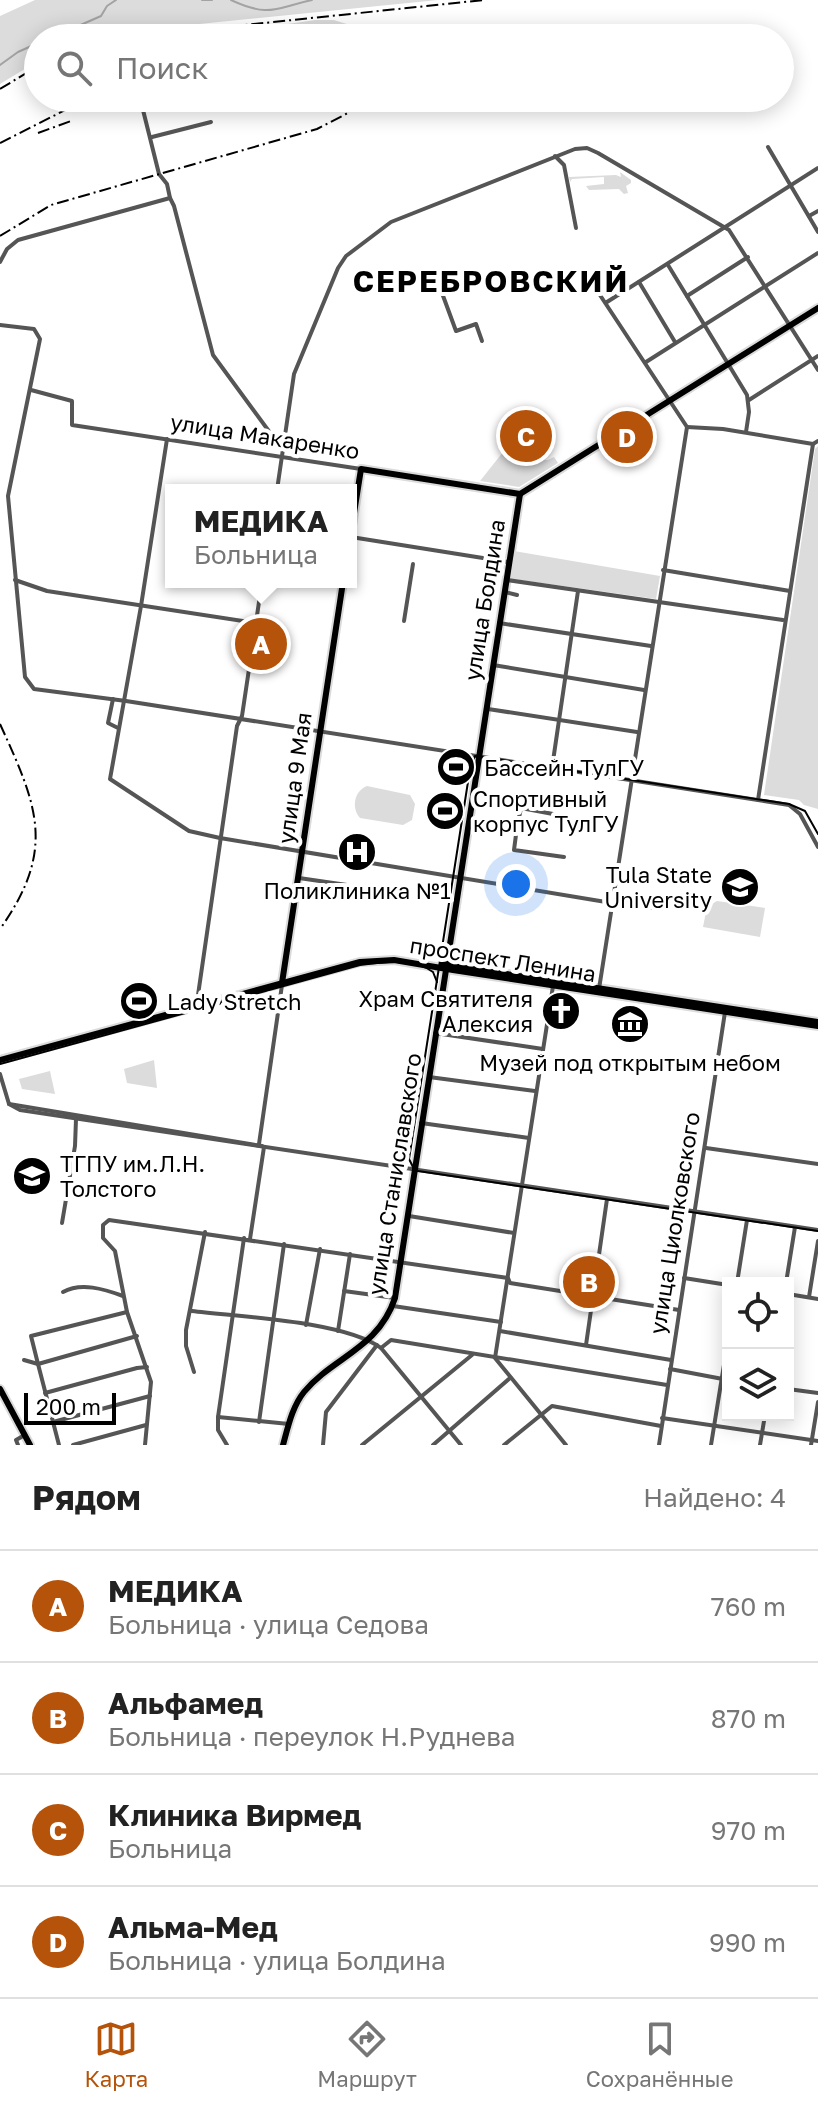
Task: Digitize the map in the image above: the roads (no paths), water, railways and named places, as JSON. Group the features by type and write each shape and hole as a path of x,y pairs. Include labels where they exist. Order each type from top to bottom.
{"main road":[{"name":"улица Болдина","path":"445,966 520,494 818,308"},
{"name":"улица Макаренко","path":"361,469 520,494"},
{"path":"357,495 361,469"},
{"name":"улица 9 Мая","path":"282,981 342,588"},
{"name":"проспект Ленина","path":"0,1058 338,964 393,956 553,986 599,991"},
{"name":"проспект Ленина","path":"0,1058 197,1002 378,960 411,961 818,1024"},
{"name":"улица Станиславского","path":"283,1445 303,1393 369,1339 387,1317 393,1302 445,966"},
{"path":"0,1389 4,1404 30,1445"}],"street":[{"name":"улица Макаренко","path":"144,112 159,174 167,184 174,206 213,355 283,454"},
{"path":"152,137 211,122"},
{"path":"768,147 818,232"},
{"path":"278,484 294,374 338,268 346,256 391,222 555,156 587,148 726,226 818,370"},
{"path":"555,156 564,165 576,228"},
{"path":"607,302 818,168"},
{"path":"0,262 7,249 18,240 170,198"},
{"path":"809,216 818,211"},
{"path":"646,362 818,253"},
{"path":"687,296 748,257"},
{"path":"668,265 749,401 746,432"},
{"path":"639,282 675,343"},
{"path":"596,289 687,427 599,991"},
{"path":"442,293 456,331 476,324 482,341"},
{"path":"0,325 34,329 40,339 8,496 25,677 34,689 124,700 758,800 792,807 800,814 818,847"},
{"path":"749,401 818,356"},
{"name":"улица Макаренко","path":"31,390 72,401 72,425 283,454 361,469"},
{"path":"687,427 816,442 784,620 758,800"},
{"path":"167,439 141,606 109,776 135,798 189,831 459,878 664,909"},
{"path":"357,535 508,562"},
{"path":"404,621 413,564"},
{"path":"663,570 790,591"},
{"path":"505,579 784,620"},
{"path":"14,580 47,591 256,623"},
{"path":"197,1002 237,726 261,588"},
{"path":"503,591 517,595"},
{"path":"552,768 578,591"},
{"path":"499,623 651,646"},
{"path":"493,665 644,690"},
{"path":"113,699 108,723 118,728"},
{"path":"485,709 637,732"},
{"path":"564,857 514,850 521,808 569,817"},
{"path":"467,818 517,827"},
{"path":"299,878 347,885"},
{"path":"227,1445 218,1430 218,1417 262,1145 282,981"},
{"path":"553,986 495,1358 566,1445"},
{"name":"улица Циолковского","path":"659,1445 725,1010"},
{"path":"435,1033 543,1049"},
{"path":"0,1074 9,1104 17,1107 522,1187 818,1230"},
{"path":"429,1077 535,1091"},
{"path":"62,1223 75,1146 76,1117"},
{"path":"421,1123 529,1138"},
{"path":"705,1148 818,1164"},
{"path":"586,1345 607,1199"},
{"path":"406,1216 516,1233"},
{"path":"145,1445 150,1396 148,1367 127,1312 115,1251 103,1238 103,1225 109,1220 508,1278"},
{"path":"738,1277 747,1220"},
{"path":"787,1277 795,1227"},
{"path":"194,1372 186,1346 186,1330 205,1232"},
{"path":"809,1297 818,1241"},
{"path":"259,1422 284,1244"},
{"path":"306,1325 320,1249"},
{"path":"338,1331 350,1254"},
{"path":"508,1278 510,1283 679,1310"},
{"path":"684,1278 722,1284"},
{"path":"63,1292 82,1287 99,1288 123,1296"},
{"path":"344,1291 501,1322"},
{"path":"794,1295 818,1299"},
{"path":"192,1311 306,1325 369,1339 379,1346 461,1445"},
{"path":"59,1445 31,1336 127,1312"},
{"path":"500,1331 671,1360"},
{"path":"24,1360 38,1364 137,1336"},
{"path":"323,1445 326,1412 379,1346 391,1340 667,1385"},
{"path":"362,1445 473,1354"},
{"path":"45,1393 148,1367"},
{"path":"670,1369 722,1378"},
{"path":"433,1445 510,1378"},
{"path":"794,1390 818,1393"},
{"path":"711,1445 722,1393"},
{"path":"53,1422 150,1396"},
{"path":"662,1418 814,1442 818,1402"},
{"path":"504,1445 552,1406 661,1426"},
{"path":"218,1417 289,1424"},
{"path":"760,1445 764,1421"},
{"path":"73,1445 146,1425"},
{"path":"18,1445 16,1440 23,1436"}],"waterway":[{"path":"83,24 101,16 107,6 116,0"},
{"path":"202,0 212,0"},
{"path":"231,0 264,10 312,0"},
{"path":"0,65 24,49"}],"tram line":[{"path":"818,834 805,811 789,804 475,756 470,769 409,1159 418,1171 818,1231"},
{"path":"0,1064 360,965 398,962 417,965 433,972 437,982"}],"railway":[{"path":"254,24 484,0"},
{"path":"0,89 24,74"},
{"path":"0,143 61,112"},
{"path":"0,236 51,205 317,129 349,112"},
{"path":"38,133 71,121"},
{"path":"0,724 24,779 35,827 35,850 29,875 18,901 0,929"}],"place":[{"name":"Клиника Вирмед","path":"526,436"},
{"name":"Альма-Мед","path":"627,437"},
{"name":"МЕДИКА","path":"261,644"},
{"name":"Бассейн ТулГУ","path":"456,767"},
{"name":"Спортивный корпус ТулГУ","path":"445,811"},
{"name":"Поликлиника №1","path":"357,852"},
{"name":"Tula State University","path":"740,887"},
{"name":"Lady Stretch","path":"139,1001"},
{"name":"Храм Святителя Алексия","path":"561,1011"},
{"name":"Музей под открытым небом","path":"630,1024"},
{"name":"ТГПУ им.Л.Н. Толстого","path":"32,1176"},
{"name":"Альфамед","path":"589,1282"}],"district":[{"name":"СЕРЕБРОВСКИЙ","path":"491,281"}]}
